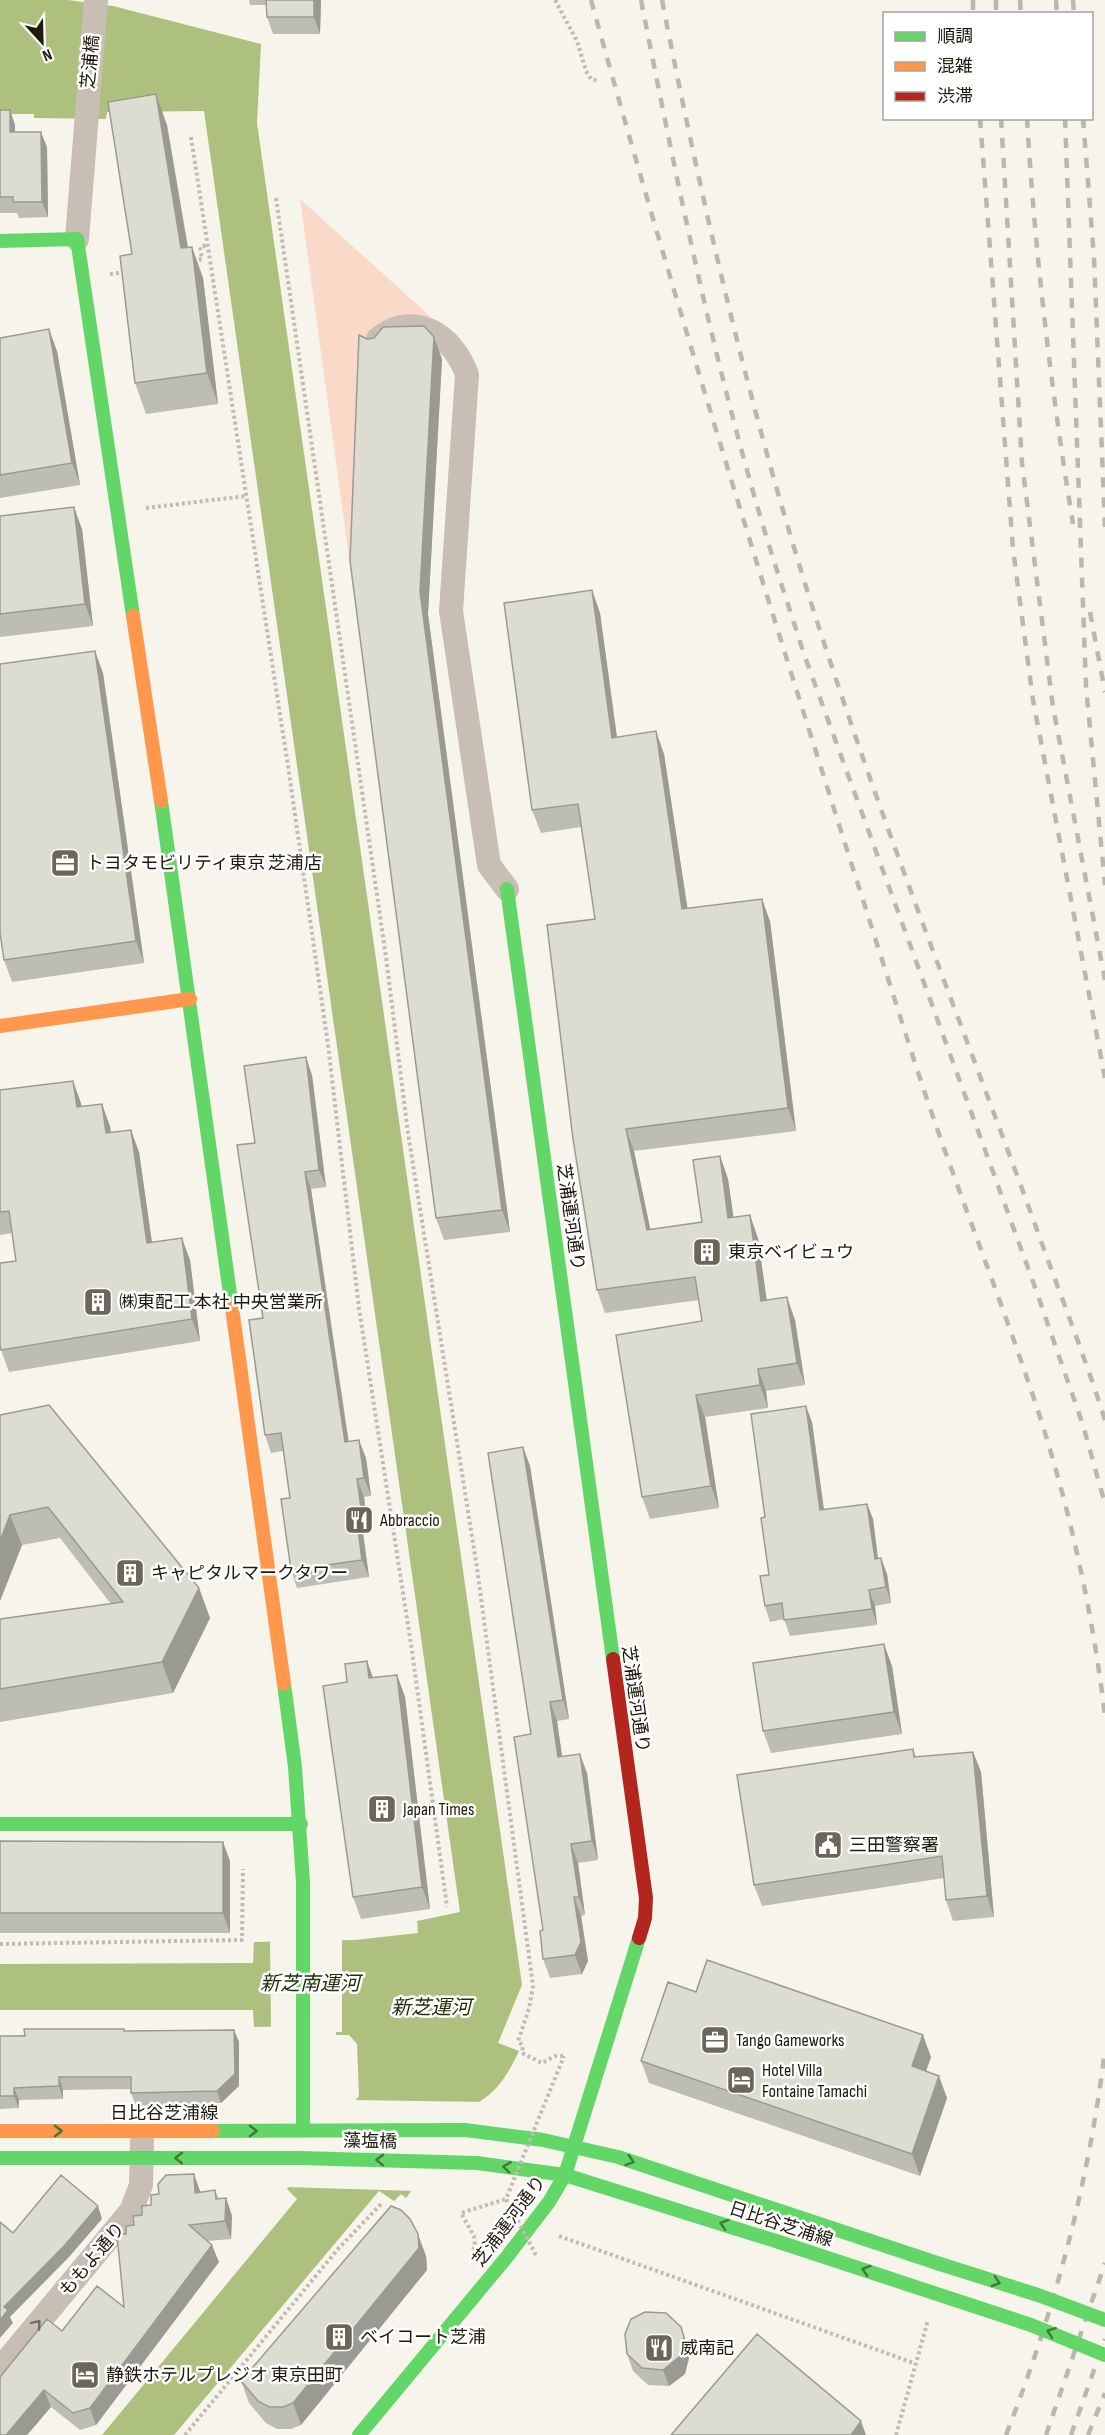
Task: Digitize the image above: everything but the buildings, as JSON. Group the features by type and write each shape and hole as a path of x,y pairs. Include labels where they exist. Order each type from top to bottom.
{"street":[{"name":"芝浦橋","path":"77,239 84,125 96,0"},
{"path":"0,241 77,239 190,999 301,1824 304,1932 303,2131"},
{"path":"377,347 378,339 390,329 406,325 429,328 456,354 463,363 467,375 451,611 489,865 507,889"},
{"name":"芝浦運河通り","path":"359,2435 506,2258 549,2202 565,2175 645,1918 646,1898 507,889"},
{"path":"0,1026 190,999"},
{"path":"0,1824 301,1824"},
{"name":"日比谷芝浦線","path":"465,2130 525,2136 574,2145 790,2213 1038,2295 1105,2320"},
{"name":"藻塩橋","path":"328,2131 465,2130"},
{"name":"日比谷芝浦線","path":"0,2131 328,2131"},
{"name":"ももよ通り","path":"0,2369 131,2211 141,2185 142,2131"},
{"path":"0,2158 142,2158"},
{"name":"藻塩橋","path":"142,2158 438,2160"},
{"name":"日比谷芝浦線","path":"438,2160 565,2175 1031,2325 1105,2355"}],"path":[{"path":"555,0 577,40 586,71 591,79 599,81"},
{"path":"191,137 328,1045 359,1308 412,1651 447,1907"},
{"path":"276,198 382,934 408,1133 477,1568 533,1986 529,2009 518,2041 523,2046 522,2053 542,2063 555,2056 564,2056 506,2199"},
{"path":"191,261 202,259 200,247 208,245"},
{"path":"83,279 137,270"},
{"path":"118,512 246,496"},
{"path":"0,1944 242,1940 243,1869"},
{"path":"471,2252 476,2246 474,2236 460,2213 506,2199"},
{"path":"506,2199 536,2255"},
{"path":"185,2435 339,2249 383,2202"},
{"path":"557,2236 914,2363 896,2435"}],"shaded area":[{"path":"300,199 431,317 412,316 363,348 353,587"}],"water":[{"name":"新芝運河","path":"0,0 68,0 113,6 261,44 257,123 522,1985 498,2043 519,2051 502,2081 477,2103 406,2198 401,2194 394,2201 379,2191 174,2435 102,2435 297,2199 287,2189 359,2096 357,2044 349,2035 336,2035 337,2026 254,2027 253,2010 0,2010 0,1964 253,1963 254,1942 355,1940 418,1933 417,1921 460,1912 204,111 107,112 106,119 34,118 34,114 0,114"}],"pier":[{"path":"342,1938 342,2032 334,2032 334,2029 271,2030 270,1939"},
{"path":"353,2100 485,2102 415,2191 285,2187"}],"railway":[{"path":"591,0 667,266 830,796 929,1105 1025,1372 1062,1490 1080,1565 1105,1716"},
{"path":"641,0 703,295 731,412 768,541 805,657 1031,1276 1083,1425 1105,1504"},
{"path":"662,0 697,169 736,336 781,503 806,585 880,805 1079,1343 1105,1420"},
{"path":"973,0 973,12"},
{"path":"996,0 996,12"},
{"path":"1020,0 1021,12"},
{"path":"1056,0 1057,12"},
{"path":"1073,0 1074,12"},
{"path":"980,120 1013,549 1033,700 1105,1078"},
{"path":"1001,120 1022,463 1053,707 1105,980"},
{"path":"1027,120 1034,220 1045,321 1073,524"},
{"path":"1065,120 1086,686 1105,885"},
{"path":"1083,120 1094,258 1105,527"},
{"path":"1090,612 1105,692"},
{"path":"1006,2435 1040,2341 1068,2245 1090,2148 1105,2049"},
{"path":"1046,2435 1105,2263"},
{"path":"1071,2435 1105,2339"},
{"path":"1088,2435 1105,2393"}],"traffic: fast":[{"path":"0,241 77,239 133,616"},
{"path":"161,801 232,1308"},
{"path":"507,889 613,1659"},
{"path":"284,1684 295,1767 303,1882 303,2131"},
{"path":"0,1824 301,1824"},
{"path":"359,2435 506,2258 549,2202 565,2175 639,1938"},
{"path":"213,2131 465,2130 543,2140 618,2157 940,2264"},
{"path":"0,2158 300,2158 477,2163 565,2175 779,2242"},
{"path":"779,2242 1031,2325 1105,2355"},
{"path":"940,2264 1038,2295 1105,2320"}],"traffic: slow":[{"path":"133,616 161,801"},
{"path":"0,1026 190,999"},
{"path":"232,1308 284,1684"},
{"path":"0,2131 213,2131"}],"traffic: jam":[{"path":"613,1659 646,1898 645,1918 639,1938"}],"place":[{"name":"トヨタモビリティ東京 芝浦店","path":"65,863"},
{"name":"東京ベイビュウ","path":"707,1252"},
{"name":"㈱東配工 本社 中央営業所","path":"98,1302"},
{"name":"Abbraccio","path":"359,1520"},
{"name":"キャピタルマークタワー","path":"130,1573"},
{"name":"Japan Times","path":"382,1809"},
{"name":"三田警察署","path":"828,1845"},
{"name":"Tango Gameworks","path":"715,2040"},
{"name":"Hotel Villa Fontaine Tamachi","path":"741,2080"},
{"name":"ベイコート芝浦","path":"339,2337"},
{"name":"威南記","path":"659,2348"},
{"name":"静鉄ホテルプレジオ 東京田町","path":"85,2375"}],"water label":[{"name":"新芝南運河","path":"310,1983"}]}
